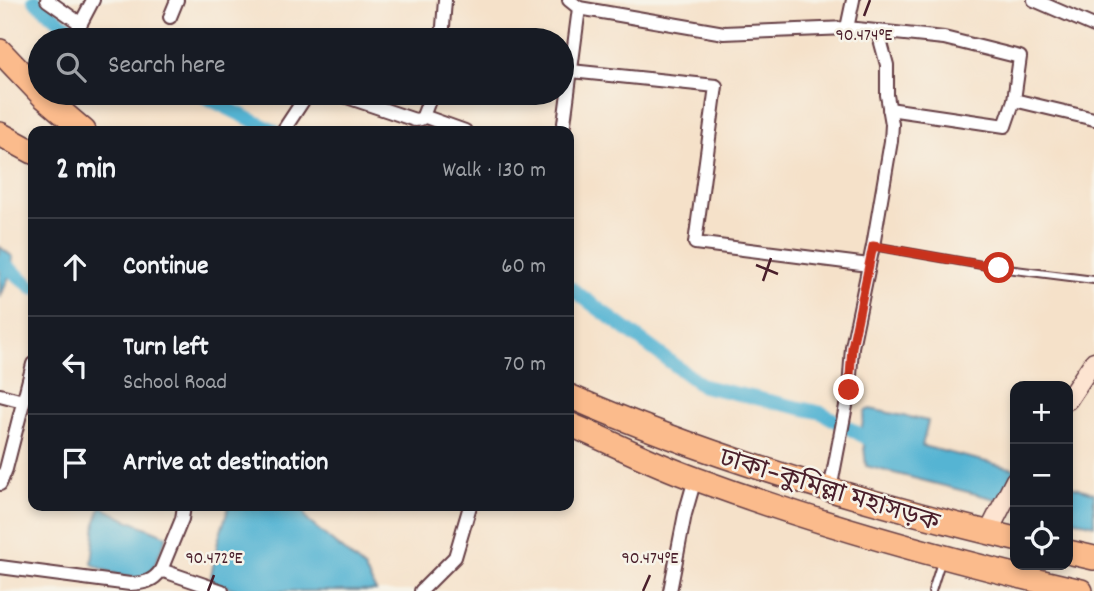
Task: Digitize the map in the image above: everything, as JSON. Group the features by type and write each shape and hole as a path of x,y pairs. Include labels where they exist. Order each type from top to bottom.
{"highway":[{"path":"4,58 28,80"},
{"path":"55,105 78,126"},
{"path":"0,134 28,149"},
{"name":"ঢাকা–কুমিল্লা মহাসড়ক","path":"574,398 606,412 830,490 1010,538"},
{"name":"ঢাকা–কুমিল্লা মহাসড়ক","path":"574,426 695,479 845,529 943,557 1081,591"},
{"path":"1073,553 1094,558"}],"main road":[{"path":"1073,392 1094,361"},
{"path":"988,533 1010,489"}],"street":[{"path":"47,0 80,24"},
{"path":"78,28 93,0"},
{"path":"170,17 177,0"},
{"path":"443,28 445,0"},
{"path":"848,28 853,0"},
{"path":"1034,0 1094,26"},
{"path":"573,28 574,4 724,33 848,28 944,38 1020,57 1014,100 1005,126 889,109"},
{"path":"830,490 849,390 852,347 891,141 887,65 878,32"},
{"path":"574,71 716,86 695,243 869,265"},
{"path":"1014,100 1094,119"},
{"path":"286,126 300,105"},
{"path":"371,105 415,120 421,120 427,105"},
{"path":"564,126 566,105"},
{"path":"423,116 450,126"},
{"path":"0,484 28,382"},
{"path":"0,395 23,401"},
{"path":"670,591 685,514 695,479"},
{"path":"0,567 130,584 148,582 161,570 183,511"},
{"path":"421,591 455,557 469,511"},
{"path":"161,570 222,591"}],"lane":[{"path":"873,246 999,268 1094,279"},
{"path":"932,591 943,557"}],"water":[{"path":"0,247 13,257 11,272 0,298"},
{"path":"870,409 928,421 922,446 1010,468 1010,503 866,466 862,426 865,411"},
{"path":"1073,487 1094,493 1094,525 1073,519"},
{"path":"99,511 110,511 167,536 150,576 128,577 92,564"},
{"path":"227,511 303,511 308,521 364,568 376,591 240,591 210,581"}],"waterway":[{"path":"34,0 72,28"},
{"path":"221,105 264,126"},
{"path":"0,262 28,284"},
{"path":"574,291 703,386 822,413 877,444"}],"route":[{"path":"849,390 852,347 873,246 999,268"}]}
